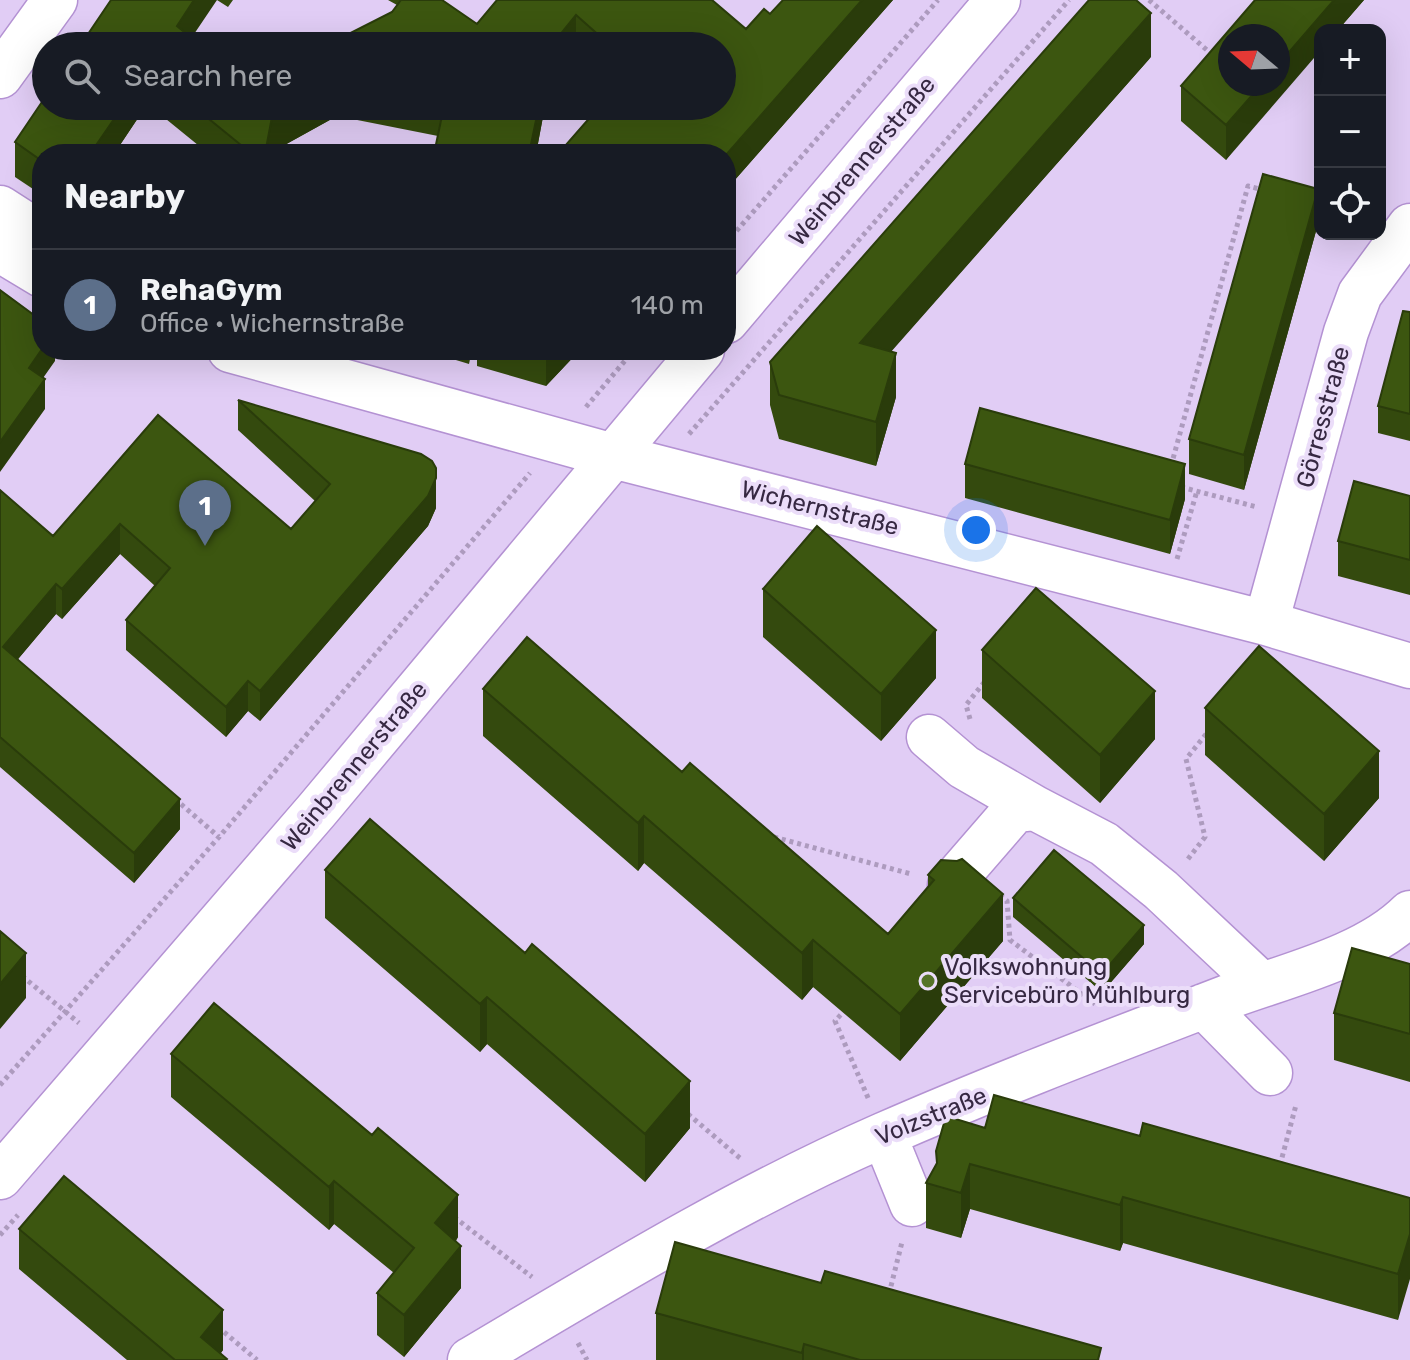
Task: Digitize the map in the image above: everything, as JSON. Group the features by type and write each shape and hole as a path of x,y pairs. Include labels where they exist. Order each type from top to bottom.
{"street":[{"path":"0,76 55,0"},
{"name":"Weinbrennerstraße","path":"736,309 995,1"},
{"path":"0,208 32,229"},
{"name":"Görresstraße","path":"1266,623 1346,332 1360,294 1410,226"},
{"path":"0,250 32,269"},
{"name":"Wichernstraße","path":"266,360 613,456 1266,623 1410,666"},
{"name":"Weinbrennerstraße","path":"0,1177 317,810 694,360"},
{"path":"929,737 964,767 1104,844 1161,890 1261,984"},
{"path":"958,876 1015,810 1035,808"},
{"name":"Volzstraße","path":"470,1360 772,1186 884,1135 1204,1006 1347,953 1399,925 1410,913"},
{"path":"1204,1006 1270,1073"},
{"path":"884,1135 912,1204"}],"path":[{"path":"736,232 938,0"},
{"path":"1149,0 1218,61"},
{"path":"1170,468 1248,186 1277,193"},
{"path":"0,1085 219,837 626,360"},
{"path":"1166,483 1295,517"},
{"path":"1177,562 1197,491"},
{"path":"964,767 971,725 966,705 994,670"},
{"path":"1161,890 1205,837 1186,759 1213,726"},
{"path":"172,797 219,837"},
{"path":"760,834 958,876 1007,901 1010,940 1136,1034"},
{"path":"11,966 65,1010"},
{"path":"854,999 835,1021 884,1135"},
{"path":"1270,1073 1298,1100 1278,1174"},
{"path":"676,1104 772,1186"},
{"path":"886,1304 912,1204"},
{"path":"446,1210 546,1288 559,1307"},
{"path":"216,1326 257,1360"}],"building":[{"path":"111,0 194,0 177,26 184,32 89,32"},
{"path":"401,0 442,0 477,24 497,0 712,0 746,29 764,9 770,14 783,0 862,0 736,144 567,144 588,120 736,120 736,32 595,32 576,15 562,32 353,32 392,12"},
{"path":"1089,0 1136,0 1151,13 860,343 896,353 876,422 779,395 770,362"},
{"path":"1255,0 1334,0 1290,51 1290,24 1234,24"},
{"path":"1218,43 1218,96 1251,96 1226,125 1181,86"},
{"path":"32,117 32,120 113,120 97,144 32,144 32,154 15,142"},
{"path":"210,120 271,120 267,144 240,144"},
{"path":"441,120 536,120 531,144 436,144"},
{"path":"1263,174 1314,188 1314,203 1244,455 1189,439"},
{"path":"0,290 32,314 32,360 34,360 29,368 45,379 0,442"},
{"path":"1403,311 1410,312 1410,414 1378,406"},
{"path":"238,400 421,454 432,461 436,478 428,496 260,691 248,681 226,707 126,620 170,568 120,524 62,589 56,584 3,647 180,799 134,853 0,737 0,490 53,536 158,415 291,529 330,484"},
{"path":"980,408 1185,464 1170,520 965,464"},
{"path":"1354,481 1410,496 1410,560 1338,541"},
{"path":"817,526 936,630 881,694 763,589"},
{"path":"1036,588 1155,691 1100,755 982,650"},
{"path":"527,637 682,772 690,763 888,934 934,880 928,875 941,860 962,859 1003,894 900,1014 813,940 802,953 644,816 638,823 483,689"},
{"path":"1259,646 1379,751 1324,814 1205,708"},
{"path":"370,819 525,953 532,944 690,1081 645,1134 487,997 480,1004 325,870"},
{"path":"1054,850 1144,925 1106,969 1101,965 1097,970 1013,898"},
{"path":"0,931 26,953 0,984"},
{"path":"1352,948 1410,964 1410,1034 1334,1013"},
{"path":"214,1003 372,1135 378,1128 458,1195 435,1223 461,1246 404,1315 377,1293 414,1248 334,1181 329,1187 171,1054"},
{"path":"994,1095 1140,1136 1143,1123 1410,1198 1410,1234 1398,1274 1123,1197 1120,1205 970,1164 961,1193 926,1183 937,1163 936,1151 946,1116 985,1128"},
{"path":"64,1176 223,1310 201,1337 226,1360 175,1360 19,1229"},
{"path":"675,1242 821,1283 825,1271 1101,1348 1098,1360 860,1360 804,1344 802,1353 656,1313"}],"place":[{"name":"RehaGym","path":"205,546"},
{"name":"Volkswohnung Servicebüro Mühlburg","path":"928,981"}]}
